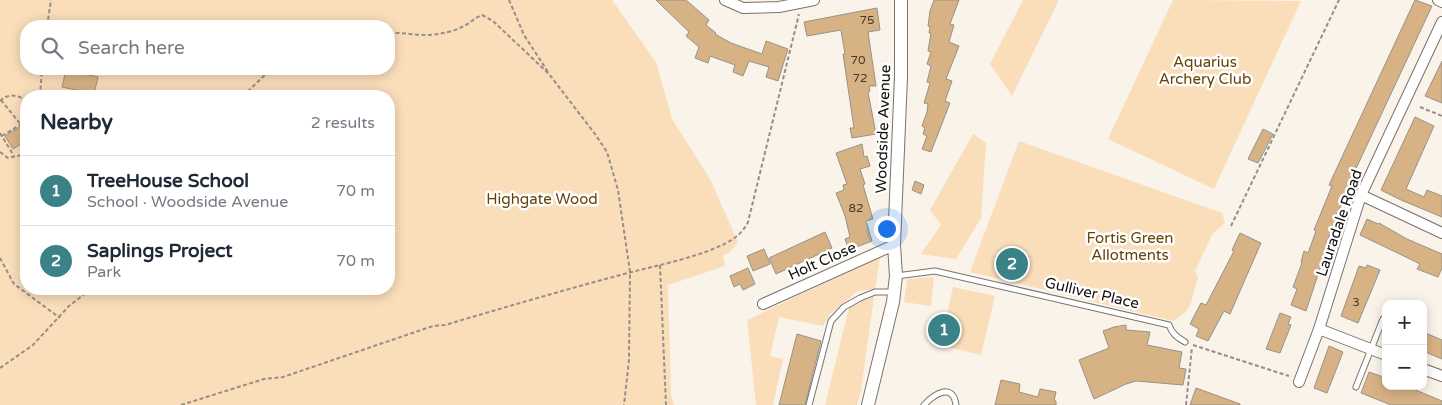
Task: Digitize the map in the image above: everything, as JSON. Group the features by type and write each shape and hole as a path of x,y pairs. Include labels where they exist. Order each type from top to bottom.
{"street":[{"path":"725,0 743,8 779,7 814,0"},
{"name":"Woodside Avenue","path":"868,405 896,276 894,245 902,77 902,0"},
{"path":"1438,0 1442,2"},
{"name":"Lauradale Road","path":"1300,381 1319,329 1361,195 1442,22"},
{"path":"1361,195 1442,233"},
{"name":"Holt Close","path":"763,304 894,245"},
{"path":"1319,329 1382,354"},
{"path":"1427,370 1442,376"}],"lane":[{"name":"Gulliver Place","path":"896,276 935,271 1000,284 1162,322 1168,324 1177,338 1186,342"},
{"path":"809,405 831,320 844,307 860,298 875,292 894,292"},
{"path":"1356,387 1382,321"},
{"path":"924,405 931,396 939,392 952,394 956,405"}],"path":[{"path":"48,20 51,0"},
{"path":"509,0 524,35 549,74 607,152 618,190 630,272 629,360 624,405"},
{"path":"1231,226 1339,0"},
{"path":"181,405 264,379 283,376 433,326 445,325 678,260 716,248 737,236 744,230 748,222 800,13"},
{"path":"395,33 426,36 442,34 463,27 473,18 482,15 493,21 549,74"},
{"path":"40,90 42,75"},
{"path":"249,90 265,75"},
{"path":"0,96 20,97"},
{"path":"4,96 1,100 20,124"},
{"path":"1420,107 1442,116"},
{"path":"2,136 20,126"},
{"path":"0,133 14,156"},
{"path":"0,152 8,158 20,155"},
{"path":"0,258 14,284 20,288"},
{"path":"660,265 666,405"},
{"path":"29,295 60,318"},
{"path":"0,368 33,345 60,318 69,306 83,295"},
{"path":"1186,405 1192,345 1300,381"}],"green space":[{"name":"Highgate Wood","path":"0,0 612,0 656,62 672,119 710,179 738,242 729,253 723,255 725,266 668,285 671,393 674,405 0,405"},
{"path":"1023,0 1059,0 1012,96 990,64"},
{"name":"Aquarius Archery Club","path":"1173,0 1301,1 1214,189 1108,139"},
{"path":"973,134 986,143 981,218 956,259 921,254 941,225 930,210"},
{"name":"Fortis Green Allotments","path":"1019,141 1222,213 1225,223 1213,233 1195,271 1198,277 1191,303 1186,312 1173,321 970,272"},
{"path":"880,258 875,289 858,291 830,314 823,326 779,317 770,356 783,359 773,405 756,405 747,320"},
{"path":"934,277 931,306 904,302 907,279"},
{"path":"953,287 995,296 981,355 940,345"},
{"path":"874,297 861,391 857,405 825,405 849,308"}],"building":[{"path":"656,0 686,0 709,20 706,25 715,34 731,43 762,54 766,41 788,49 778,81 766,77 769,67 749,61 743,76 733,72 735,65 710,56 708,63 695,58 699,47 686,36 689,32"},
{"path":"934,0 959,0 950,24 954,25 949,42 959,46 946,79 952,81 945,101 950,103 931,152 922,149 927,136 923,134 925,128 922,126 927,112 928,104 924,103 930,83 927,82 931,66 927,64 931,52 928,51 931,33 929,33 930,27 928,26"},
{"path":"1415,0 1432,6 1345,192 1347,193 1326,243 1328,244 1306,311 1291,305 1297,289 1293,287 1302,263 1304,251 1308,253 1316,231 1314,230 1332,186 1329,185"},
{"path":"877,8 880,30 868,32 876,86 869,86 870,91 868,92 876,134 852,138 850,128 854,128 841,30 807,36 804,22"},
{"path":"1442,61 1442,103 1425,96"},
{"path":"65,75 98,77 95,90 76,90 62,87"},
{"path":"1415,117 1434,126 1406,189 1424,197 1427,190 1442,196 1442,217 1381,190"},
{"path":"20,127 20,145 13,149 5,136"},
{"path":"1263,129 1273,134 1258,163 1248,159"},
{"path":"862,144 864,157 867,156 870,166 860,169 873,219 866,221 872,241 849,250 845,239 850,237 845,216 836,193 844,190 843,185 847,184 836,153"},
{"path":"915,181 924,185 921,194 912,190"},
{"path":"1367,219 1442,254 1442,268 1438,277 1417,269 1420,264 1360,235"},
{"path":"825,232 832,248 776,274 769,258"},
{"path":"1240,233 1261,243 1230,314 1224,311 1208,341 1196,336 1199,329 1190,324 1201,303 1206,305 1234,251 1232,250"},
{"path":"764,249 770,264 753,271 747,256"},
{"path":"1367,265 1380,270 1358,323 1341,316 1359,266 1366,268"},
{"path":"748,268 755,284 743,290 740,284 734,287 730,276"},
{"path":"1280,313 1291,317 1288,324 1291,325 1280,353 1266,349"},
{"path":"1126,325 1126,330 1150,332 1147,345 1182,352 1179,368 1186,369 1183,385 1136,381 1094,399 1079,360 1109,348 1103,331"},
{"path":"797,334 821,341 805,405 779,405"},
{"path":"1427,334 1442,340 1442,359 1427,353"},
{"path":"1329,346 1343,352 1327,393 1314,388"},
{"path":"1369,372 1382,377 1382,390 1416,390 1442,401 1442,405 1391,405 1361,393"},
{"path":"1001,380 1020,384 1019,392 1038,397 1040,389 1056,392 1054,401 1056,401 1056,405 995,405"},
{"path":"1196,388 1240,404 1240,405 1190,405"}],"place":[{"name":"Saplings Project","path":"1012,264"},
{"name":"TreeHouse School","path":"944,330"}]}
